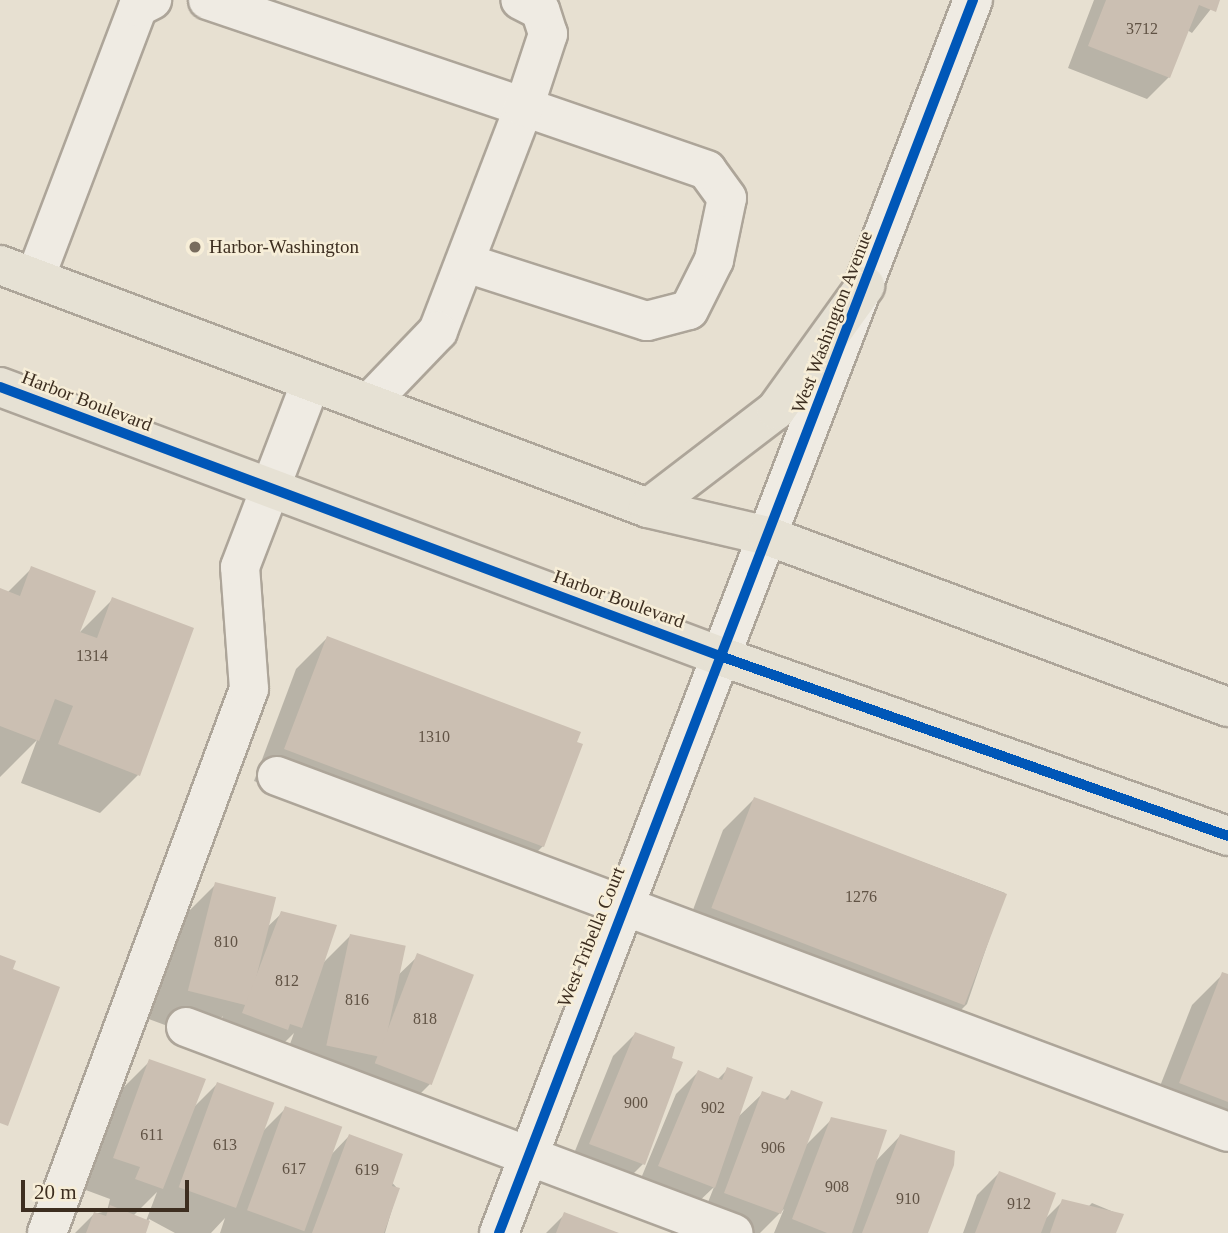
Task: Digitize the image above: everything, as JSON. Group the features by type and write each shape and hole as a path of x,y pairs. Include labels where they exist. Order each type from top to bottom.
{"main road":[{"path":"0,265 648,508 768,536 1228,707"},
{"path":"648,508 776,410 865,286"},
{"name":"Harbor Boulevard","path":"0,387 720,656 1228,836"}],"street":[{"path":"35,278 138,7 152,0"},
{"path":"208,0 707,170 727,198 713,260 689,310 647,321 466,263"},
{"path":"369,403 438,331 466,263 548,34 540,10 520,0"},
{"name":"West Washington Avenue","path":"720,656 865,286 973,0"},
{"path":"47,1233 249,689 240,567 311,382"},
{"name":"West Tribella Court","path":"499,1233 720,656"},
{"path":"277,776 1228,1132"},
{"path":"186,1027 733,1233"}],"building":[{"path":"1106,0 1220,0 1216,12 1199,5 1170,78 1088,46"},
{"path":"31,566 96,591 80,632 97,638 112,597 194,628 140,776 58,744 73,706 55,699 39,741 0,726 0,588 20,596"},
{"path":"327,636 581,732 577,742 583,744 544,847 284,749"},
{"path":"754,797 1007,894 964,1005 711,908"},
{"path":"215,882 276,897 249,1006 188,991"},
{"path":"281,911 337,925 302,1028 290,1024 288,1030 242,1013"},
{"path":"350,934 406,946 382,1057 326,1046"},
{"path":"417,953 474,975 432,1085 375,1063"},
{"path":"0,955 16,961 13,969 60,987 8,1126 0,1123"},
{"path":"1222,972 1228,974 1228,1102 1179,1083"},
{"path":"635,1032 675,1047 672,1058 683,1062 645,1165 589,1144"},
{"path":"149,1059 206,1079 163,1189 135,1179 140,1167 113,1158"},
{"path":"727,1067 753,1077 715,1188 658,1166 698,1070 722,1080"},
{"path":"217,1082 274,1103 236,1208 179,1187"},
{"path":"791,1090 823,1102 781,1214 724,1193 762,1091 788,1100"},
{"path":"285,1106 342,1127 304,1231 247,1210"},
{"path":"831,1117 887,1130 852,1233 827,1233 792,1219"},
{"path":"349,1134 403,1154 392,1186 400,1188 384,1233 312,1233"},
{"path":"900,1134 955,1151 954,1165 928,1233 862,1233"},
{"path":"999,1171 1056,1193 1041,1233 975,1233"},
{"path":"1062,1199 1124,1214 1116,1233 1050,1233"},
{"path":"110,1205 150,1221 146,1233 86,1233 94,1212 106,1216"},
{"path":"564,1212 619,1233 556,1233"}],"cycle path":[{"path":"499,1233 973,0"},
{"path":"0,387 720,656 1228,836"}],"place":[{"name":"Harbor-Washington","path":"195,247"}]}
